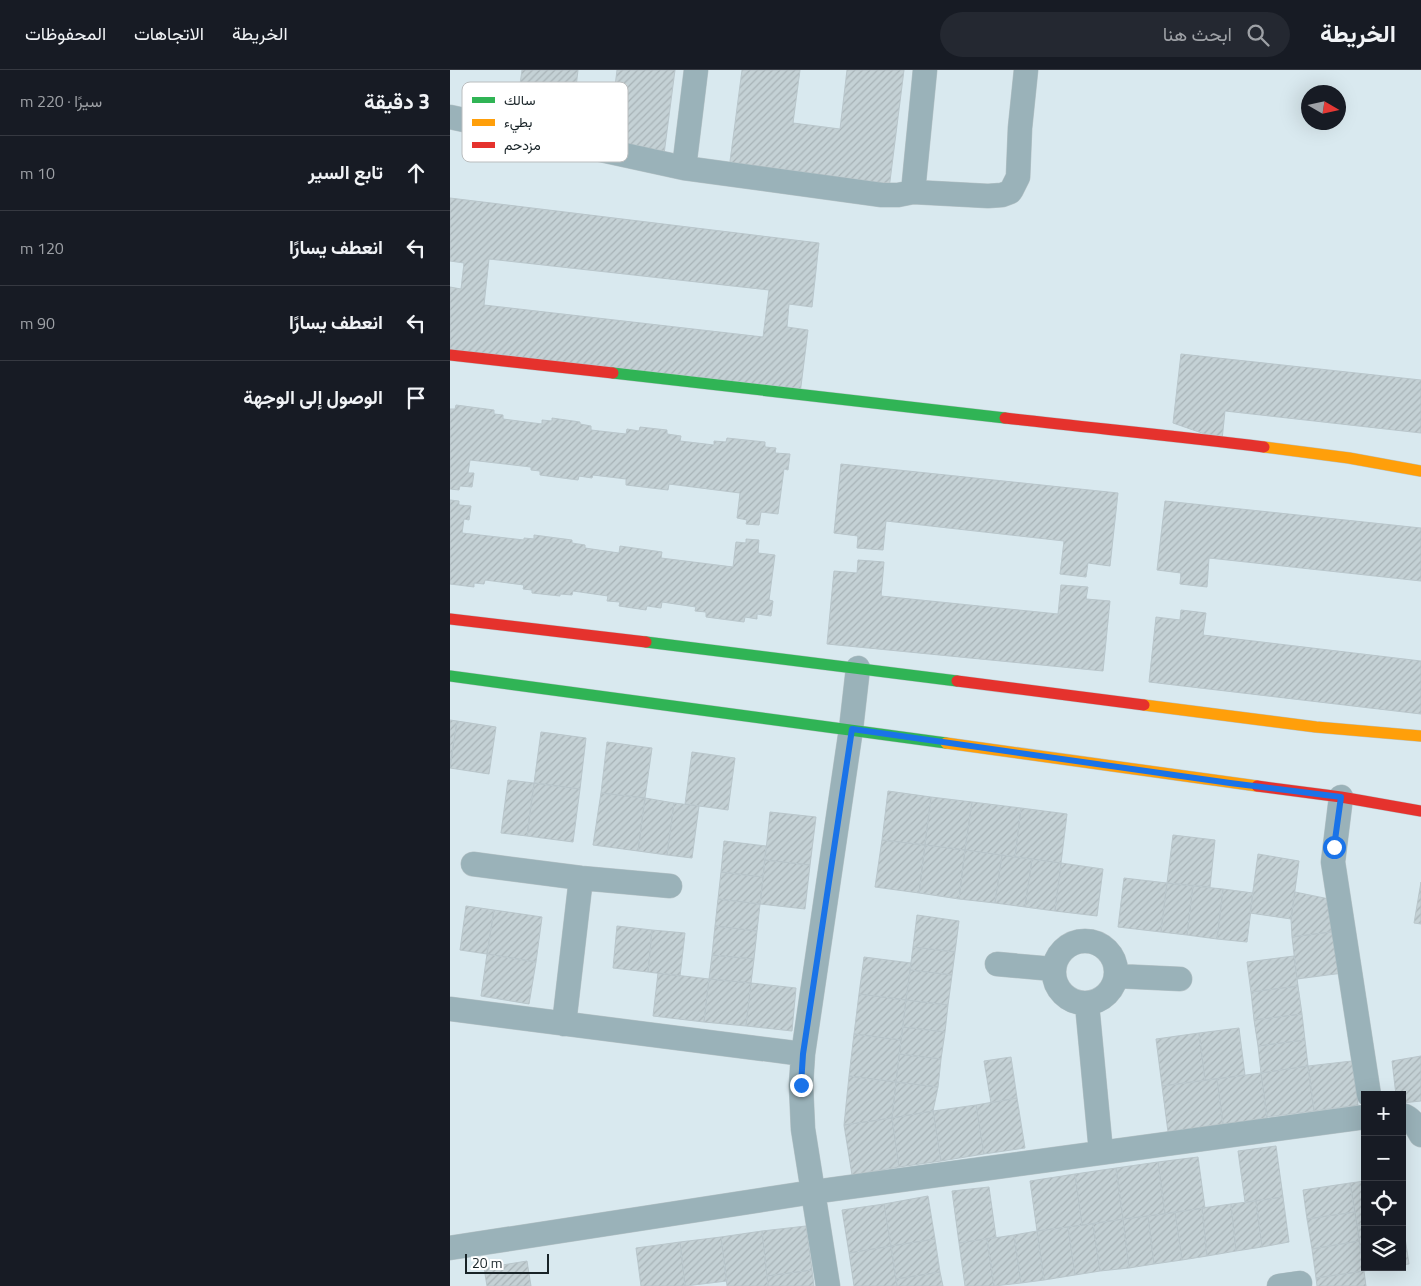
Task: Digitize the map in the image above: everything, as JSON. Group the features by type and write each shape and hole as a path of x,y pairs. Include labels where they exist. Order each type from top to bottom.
{"street":[{"path":"684,168 696,70"},
{"path":"913,192 925,70"},
{"path":"628,156 684,168 882,194 898,195 913,192 1002,195 1010,192 1016,184 1019,170 1020,128 1026,70"},
{"path":"450,356 1160,434 1349,458 1421,471"},
{"path":"450,619 858,668 1316,727 1421,736"},
{"path":"828,1286 807,1160 803,1129 801,1085 803,1054 852,729 858,668"},
{"path":"450,676 852,729 1341,797 1421,811"},
{"path":"1341,797 1333,862 1368,1091"},
{"path":"473,864 581,878 670,886"},
{"path":"564,1024 581,878"},
{"path":"1094,942 1111,955 1115,965 1116,976 1113,986 1106,995 1097,1001 1087,1004 1066,998 1054,980 1054,969 1057,958 1072,943 1094,942"},
{"path":"998,964 1054,969"},
{"path":"1116,976 1180,979"},
{"path":"1087,1004 1101,1152"},
{"path":"450,1009 803,1054"},
{"path":"450,1248 813,1192 1361,1118"}],"building":[{"path":"522,70 578,70 577,82 520,82"},
{"path":"617,70 675,70 663,162 628,157 628,82 616,82"},
{"path":"742,70 800,70 793,123 840,129 847,70 904,70 889,189 729,169"},
{"path":"450,198 819,243 812,307 789,304 787,327 808,330 800,394 450,352 450,287 461,289 464,263 450,261","holes":["489,259 769,290 763,337 484,305"]},
{"path":"1181,354 1421,380 1421,433 1225,411 1222,440 1173,423"},
{"path":"456,405 494,410 494,414 503,415 503,419 542,424 542,420 552,421 552,418 580,422 580,424 591,426 591,430 626,434 627,429 639,431 640,427 667,430 667,434 681,436 680,441 714,445 714,441 726,442 727,438 765,442 765,447 776,448 775,453 790,454 788,470 784,469 778,514 761,512 759,525 746,524 747,520 737,518 740,493 669,484 668,490 626,485 626,479 593,475 592,478 579,476 578,480 540,475 540,471 531,470 531,467 470,460 468,473 474,473 472,487 460,486 459,490 450,489 450,409 455,409"},
{"path":"841,464 1118,493 1110,566 1088,563 1086,577 1060,574 1064,541 886,521 883,550 857,548 858,536 834,533"},
{"path":"450,500 459,501 459,505 471,506 469,520 464,519 462,533 524,540 524,538 534,539 534,535 572,540 572,543 585,545 585,548 619,553 620,546 662,552 661,558 733,567 736,542 746,543 746,539 759,540 758,553 775,555 769,600 773,601 771,616 757,614 757,619 745,617 744,622 706,617 706,612 695,611 696,607 662,602 661,608 647,606 646,610 619,606 620,602 607,601 608,596 573,591 572,595 560,594 560,596 532,593 532,590 523,589 524,585 485,580 484,584 474,583 474,587 450,584"},
{"path":"1165,501 1421,528 1421,581 1209,558 1207,587 1180,584 1181,573 1157,570"},
{"path":"858,560 884,562 881,596 1058,614 1061,585 1088,587 1086,599 1110,601 1103,671 827,644 834,571 857,573"},
{"path":"1181,610 1206,613 1203,635 1421,661 1421,714 1149,682 1156,617 1180,620"},
{"path":"450,720 457,721 450,767"},
{"path":"457,721 496,727 489,774 450,768"},
{"path":"541,732 586,738 580,789 534,783"},
{"path":"607,742 652,748 645,798 601,793"},
{"path":"692,752 735,758 728,810 685,804"},
{"path":"508,780 534,783 527,836 501,833"},
{"path":"534,783 580,789 573,842 527,836"},
{"path":"888,791 931,797 925,845 882,840"},
{"path":"601,793 645,798 638,851 593,845"},
{"path":"931,797 972,802 965,850 925,845"},
{"path":"645,798 674,803 667,855 638,851"},
{"path":"972,802 1021,808 1015,857 965,850"},
{"path":"674,803 699,806 692,858 667,855"},
{"path":"1021,808 1067,814 1061,863 1015,857"},
{"path":"770,812 816,817 810,865 765,860"},
{"path":"1173,835 1215,840 1210,887 1167,883"},
{"path":"882,840 925,845 919,893 875,887"},
{"path":"724,841 766,846 763,877 721,872"},
{"path":"925,845 965,850 959,899 919,893"},
{"path":"965,850 1002,855 995,903 959,899"},
{"path":"1258,854 1299,861 1291,919 1250,913"},
{"path":"1002,855 1032,859 1025,907 995,903"},
{"path":"1032,859 1061,863 1055,911 1025,907"},
{"path":"765,860 810,865 805,909 760,904"},
{"path":"1061,863 1103,869 1097,916 1055,911"},
{"path":"721,872 763,877 760,904 718,899"},
{"path":"1124,878 1167,883 1161,932 1118,927"},
{"path":"1421,882 1421,924 1414,923"},
{"path":"1167,883 1193,886 1187,935 1161,932"},
{"path":"1193,886 1223,889 1217,939 1187,935"},
{"path":"1223,889 1253,893 1247,942 1217,939"},
{"path":"1295,892 1334,900 1338,931 1292,937 1291,919"},
{"path":"718,899 760,904 757,931 715,926"},
{"path":"466,906 494,910 487,954 460,950"},
{"path":"494,910 542,917 536,962 487,954"},
{"path":"917,915 959,921 955,952 913,947"},
{"path":"617,926 652,930 648,972 613,968"},
{"path":"715,926 757,931 754,959 712,955"},
{"path":"652,930 685,933 680,976 648,972"},
{"path":"1338,931 1343,973 1297,979 1292,937"},
{"path":"913,947 955,952 952,975 910,970"},
{"path":"487,954 536,962 529,1004 481,996"},
{"path":"712,955 754,959 751,983 709,979"},
{"path":"1294,956 1298,986 1251,992 1247,962"},
{"path":"864,957 911,963 906,1000 859,994"},
{"path":"910,970 952,975 948,1005 906,1000"},
{"path":"658,973 709,979 704,1022 653,1016"},
{"path":"709,979 751,983 746,1026 704,1022"},
{"path":"751,983 796,988 792,1031 746,1026"},
{"path":"1298,986 1302,1014 1254,1020 1251,992"},
{"path":"859,994 906,1000 901,1040 854,1034"},
{"path":"906,1000 948,1005 945,1032 903,1027"},
{"path":"1302,1014 1305,1040 1258,1046 1254,1020"},
{"path":"903,1027 945,1032 941,1059 899,1054"},
{"path":"1239,1028 1245,1075 1205,1080 1199,1033"},
{"path":"1199,1033 1205,1080 1162,1086 1156,1039"},
{"path":"854,1034 901,1040 896,1082 849,1076"},
{"path":"1305,1040 1308,1066 1261,1073 1258,1046"},
{"path":"899,1054 941,1059 938,1087 896,1082"},
{"path":"1421,1056 1421,1101 1406,1103 1406,1091 1396,1091 1392,1061"},
{"path":"1011,1057 1017,1098 991,1103 984,1061"},
{"path":"1352,1061 1358,1105 1314,1111 1308,1066"},
{"path":"1308,1066 1314,1111 1267,1117 1261,1073"},
{"path":"1261,1073 1267,1118 1223,1124 1217,1079"},
{"path":"849,1076 896,1082 892,1118 844,1125"},
{"path":"1217,1079 1223,1124 1168,1132 1162,1086"},
{"path":"896,1082 938,1087 933,1111 892,1118"},
{"path":"1017,1098 1025,1148 984,1154 976,1105"},
{"path":"976,1105 984,1154 941,1161 933,1111"},
{"path":"933,1111 941,1161 899,1167 892,1118"},
{"path":"892,1118 899,1167 852,1175 844,1125"},
{"path":"1276,1146 1283,1197 1245,1202 1238,1151"},
{"path":"1198,1157 1205,1208 1165,1214 1158,1162"},
{"path":"1158,1162 1165,1214 1123,1219 1116,1168"},
{"path":"1116,1168 1123,1219 1082,1225 1075,1174"},
{"path":"1075,1174 1082,1225 1037,1231 1030,1181"},
{"path":"1361,1182 1361,1224 1357,1225 1350,1183"},
{"path":"1350,1183 1355,1212 1307,1219 1303,1190"},
{"path":"989,1187 996,1237 959,1243 952,1191"},
{"path":"928,1196 935,1239 891,1246 884,1204"},
{"path":"1283,1197 1289,1242 1262,1247 1256,1201"},
{"path":"1256,1201 1262,1247 1236,1251 1231,1204"},
{"path":"884,1204 891,1246 849,1253 842,1210"},
{"path":"1231,1204 1236,1251 1207,1256 1202,1208"},
{"path":"1202,1208 1207,1256 1182,1260 1175,1212"},
{"path":"1175,1212 1182,1260 1154,1264 1148,1216"},
{"path":"1355,1212 1359,1241 1312,1249 1307,1219"},
{"path":"1148,1216 1154,1264 1129,1268 1123,1219"},
{"path":"1123,1219 1129,1268 1100,1271 1093,1224"},
{"path":"1093,1224 1100,1271 1075,1275 1068,1227"},
{"path":"1361,1224 1361,1251 1357,1225"},
{"path":"806,1226 812,1270 767,1276 762,1231"},
{"path":"1068,1227 1075,1275 1044,1280 1037,1231"},
{"path":"762,1231 768,1286 727,1286 721,1237"},
{"path":"1037,1231 1044,1280 1021,1283 1014,1235"},
{"path":"1014,1235 1021,1283 994,1286 987,1239"},
{"path":"721,1237 727,1281 685,1286 680,1242"},
{"path":"935,1239 940,1272 896,1279 891,1246"},
{"path":"987,1239 994,1286 965,1286 959,1243"},
{"path":"1359,1241 1361,1271 1364,1271 1316,1278 1312,1249"},
{"path":"680,1242 685,1286 641,1286 636,1248"},
{"path":"1406,1244 1409,1264 1406,1264"},
{"path":"891,1246 897,1286 854,1286 849,1253"},
{"path":"527,1261 531,1286 487,1286 484,1268"},
{"path":"812,1270 814,1286 768,1286 767,1276"},
{"path":"1364,1271 1366,1286 1317,1286 1316,1278"},
{"path":"940,1272 943,1286 897,1286 896,1279"}],"traffic: fast":[{"path":"613,373 1005,418"},
{"path":"646,642 957,681"},
{"path":"450,676 946,743"}],"traffic: slow":[{"path":"1264,447 1349,458 1421,471"},
{"path":"1144,705 1316,727 1421,736"},
{"path":"946,743 1257,786"}],"traffic: jam":[{"path":"450,355 613,373"},
{"path":"1005,418 1264,447"},
{"path":"450,619 646,642"},
{"path":"957,681 1144,705"},
{"path":"1257,786 1341,797 1421,811"}],"route":[{"path":"801,1085 803,1054 852,729 1341,797 1334,847"}]}
